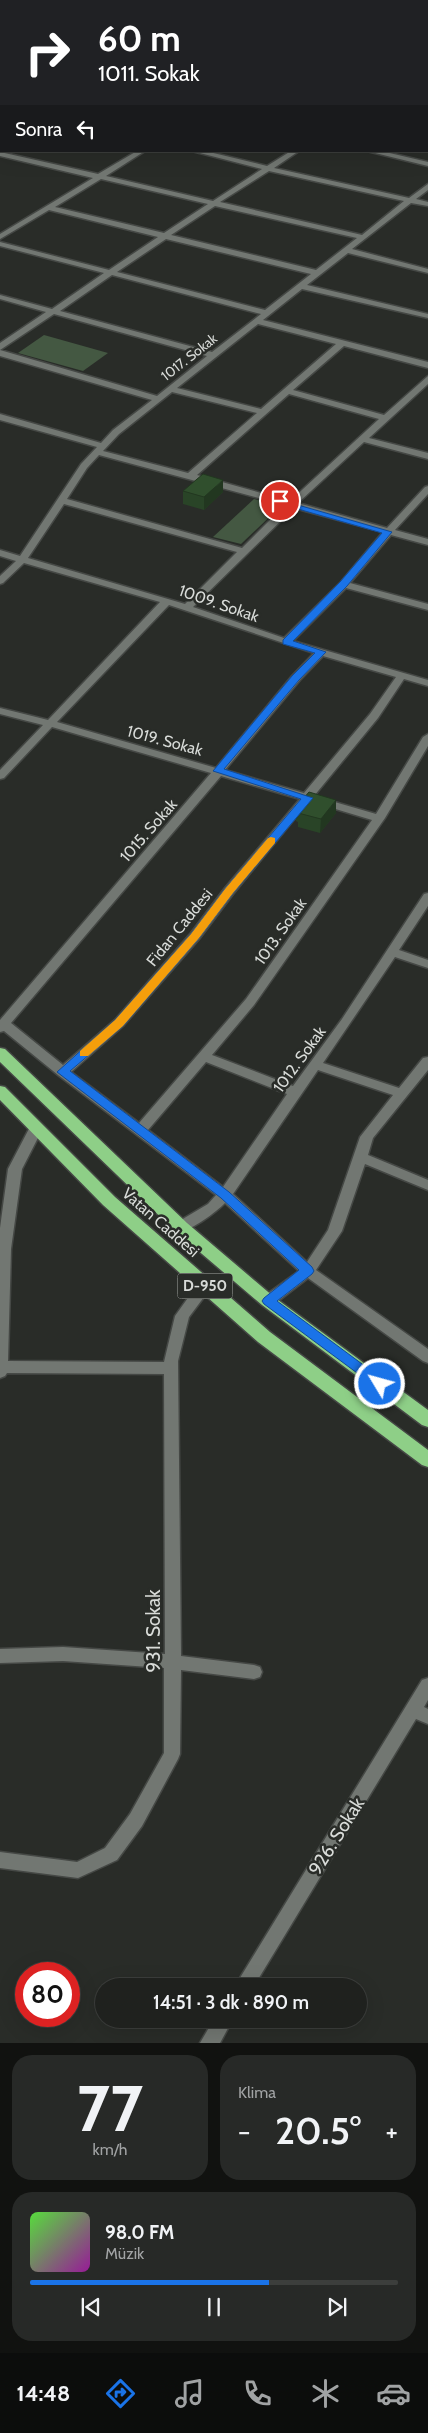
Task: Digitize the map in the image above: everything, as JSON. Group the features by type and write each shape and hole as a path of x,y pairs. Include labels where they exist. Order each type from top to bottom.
{"highway":[{"name":"Vatan Caddesi","path":"0,1053 181,1227 268,1301 428,1420"},
{"name":"Vatan Caddesi","path":"0,1091 109,1201 264,1337 428,1460"}],"street":[{"path":"0,238 140,152"},
{"path":"199,152 428,204"},
{"path":"0,347 214,203 294,152"},
{"path":"374,152 428,164"},
{"path":"0,154 362,237"},
{"name":"1017. Sokak","path":"0,581 22,560 84,466 116,432 428,186"},
{"path":"49,208 316,273"},
{"path":"0,244 267,313"},
{"path":"345,250 428,271"},
{"path":"300,286 428,316"},
{"path":"0,297 214,355"},
{"path":"257,321 428,365"},
{"path":"190,476 342,343"},
{"path":"0,353 158,399"},
{"path":"186,608 291,504 428,378"},
{"path":"171,389 262,412"},
{"path":"287,391 385,418"},
{"path":"0,417 190,476 428,542"},
{"path":"362,439 428,456"},
{"path":"286,642 344,584 428,489"},
{"path":"61,500 244,551"},
{"name":"1009. Sokak","path":"0,553 167,602 286,642 428,682"},
{"path":"344,584 428,607"},
{"path":"0,776 167,602"},
{"name":"1015. Sokak","path":"2,1026 190,807 296,678 321,652"},
{"name":"Fidan Caddesi","path":"63,1072 119,1023 195,936 229,891 374,716 402,675"},
{"name":"1019. Sokak","path":"0,711 49,723 165,758 218,771 379,818"},
{"name":"1013. Sokak","path":"141,1130 250,1002 379,818 428,737"},
{"name":"1012. Sokak","path":"181,1227 213,1207 225,1195 393,952 428,897"},
{"path":"393,952 428,964"},
{"path":"2,1026 225,1195 308,1271 428,1357"},
{"path":"204,1056 295,1092"},
{"path":"268,1301 308,1271 335,1231 367,1137 428,1062"},
{"path":"314,1065 403,1094"},
{"path":"0,1372 4,1249 15,1169 36,1128"},
{"path":"361,1157 428,1185"},
{"name":"931. Sokak","path":"0,1860 78,1870 111,1854 136,1820 172,1754 171,1368 182,1316 205,1285"},
{"path":"0,1367 171,1368"},
{"path":"0,1656 32,1653 173,1661 254,1672"},
{"name":"926. Sokak","path":"249,1978 420,1714 428,1685"},
{"path":"209,2043 218,2028"}],"green space":[{"path":"44,335 108,353 83,371 18,353"},
{"path":"254,499 281,506 241,544 213,537"}],"building":[{"path":"203,474 223,480 204,497 183,491"},
{"path":"309,792 336,800 321,819 298,813 301,809 296,807"}],"slow traffic":[{"path":"84,1053 119,1023 195,936 271,840"}],"route":[{"path":"280,501 388,532 344,584 286,642 321,652 296,678 218,771 308,798 229,891 195,936 119,1023 63,1072 225,1195 308,1271 268,1301 380,1384"}]}
